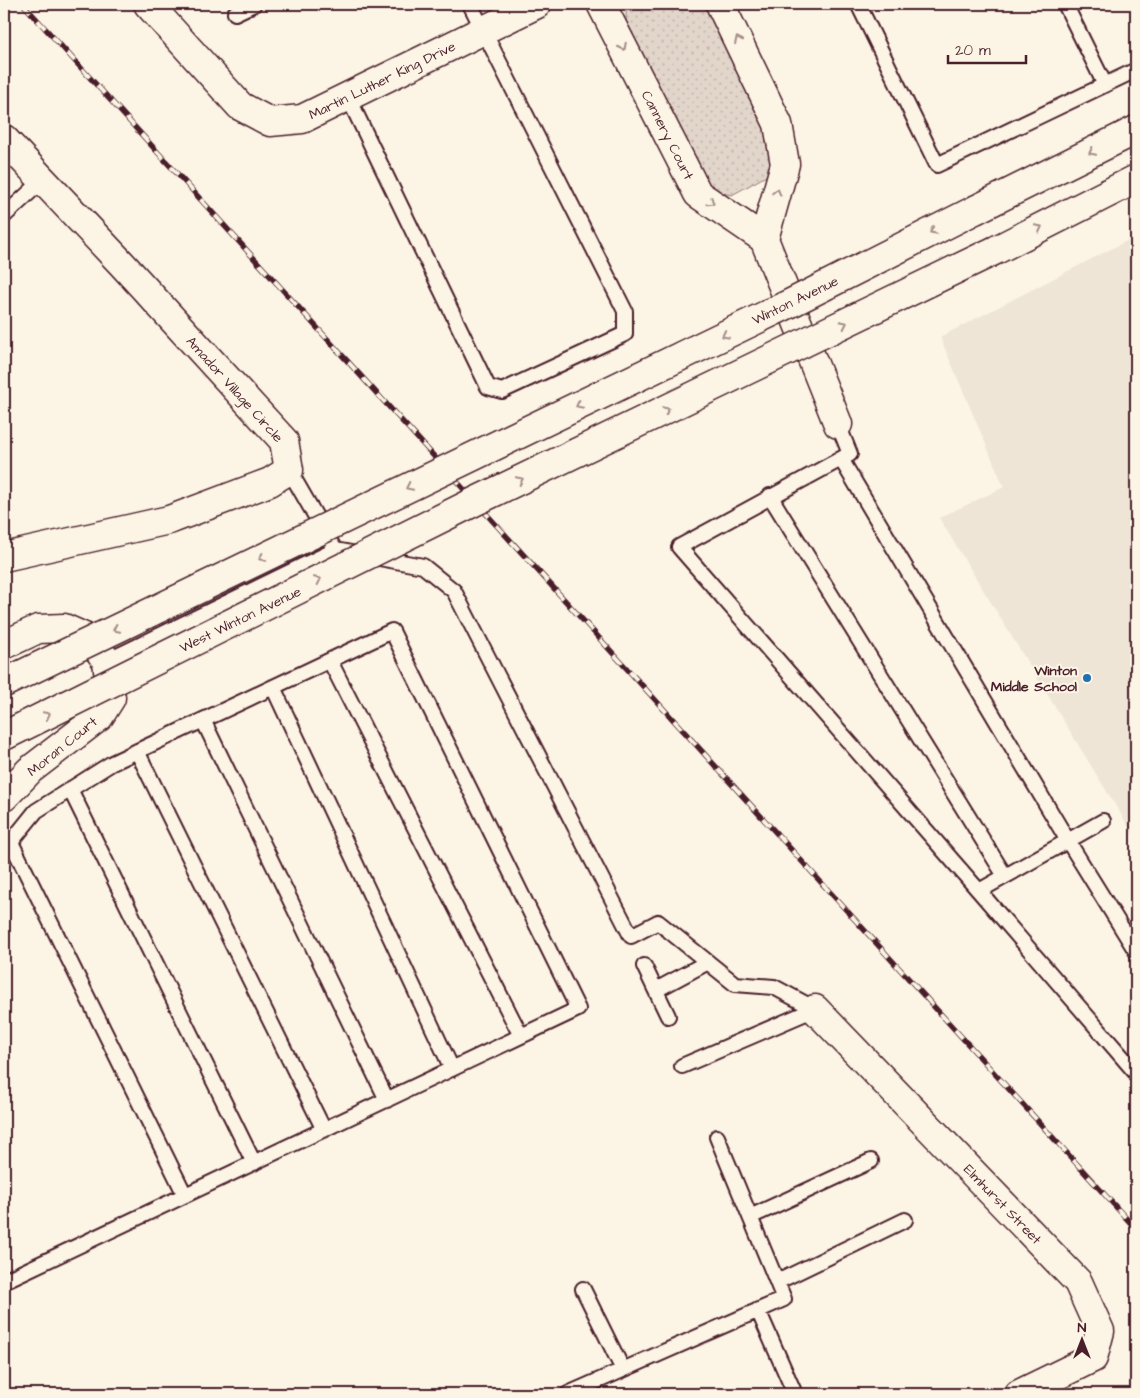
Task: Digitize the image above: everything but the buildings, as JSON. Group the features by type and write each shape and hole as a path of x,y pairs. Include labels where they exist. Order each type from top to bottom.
{"street":[{"name":"Martin Luther King Drive","path":"148,4 240,106 270,122 302,119 537,4"},
{"name":"Cannery Court","path":"601,4 698,194 764,239"},
{"path":"720,4 778,124 784,164 764,239 838,424"},
{"name":"Winton Avenue","path":"4,683 791,303 1136,130"},
{"name":"Amador Village Circle","path":"4,139 284,441 290,470"},
{"name":"West Winton Avenue","path":"4,736 476,502 996,250 1136,179"},
{"path":"4,557 169,520 270,482 290,470"},
{"path":"4,644 38,629 64,628 92,640 107,661"},
{"name":"Moran Court","path":"4,796 30,770 99,717 111,698 107,661"},
{"name":"Elmhurst Street","path":"815,1009 1078,1282 1100,1331 1093,1358 1019,1394"}],"lane":[{"path":"234,13 254,4"},
{"path":"348,97 488,387 502,392 625,334 625,311 470,4"},
{"path":"858,4 937,165 1136,70"},
{"path":"1065,4 1105,86"},
{"path":"4,216 43,180"},
{"path":"838,424 850,454 679,547 1136,1073"},
{"path":"841,459 1068,841 1136,951"},
{"path":"290,470 335,550"},
{"path":"770,496 1006,876"},
{"path":"107,661 335,550 423,566 454,591 631,936 658,922 736,984 774,987 815,1009"},
{"path":"4,1282 324,1130 386,1100 578,1009 392,631 112,763 36,811 11,842 185,1196"},
{"path":"330,661 521,1036"},
{"path":"273,688 452,1069"},
{"path":"203,720 386,1100"},
{"path":"137,751 324,1130"},
{"path":"70,789 254,1163"},
{"path":"979,891 1103,821"},
{"path":"656,990 708,962"},
{"path":"644,966 668,1016"},
{"path":"682,1066 815,1009"},
{"path":"568,1394 784,1299 717,1137"},
{"path":"750,1217 871,1161"},
{"path":"777,1282 905,1220"},
{"path":"583,1289 623,1370"},
{"path":"758,1310 796,1394"}],"shaded area":[{"path":"626,4 708,4 776,148 768,175 732,195 717,192 704,184 626,21"},
{"name":"Winton Middle School","path":"1136,236 1136,839 939,518 1004,487 940,337"}],"railway":[{"path":"23,4 1136,1229"}],"place":[{"name":"Winton Middle School","path":"1087,678"}]}
